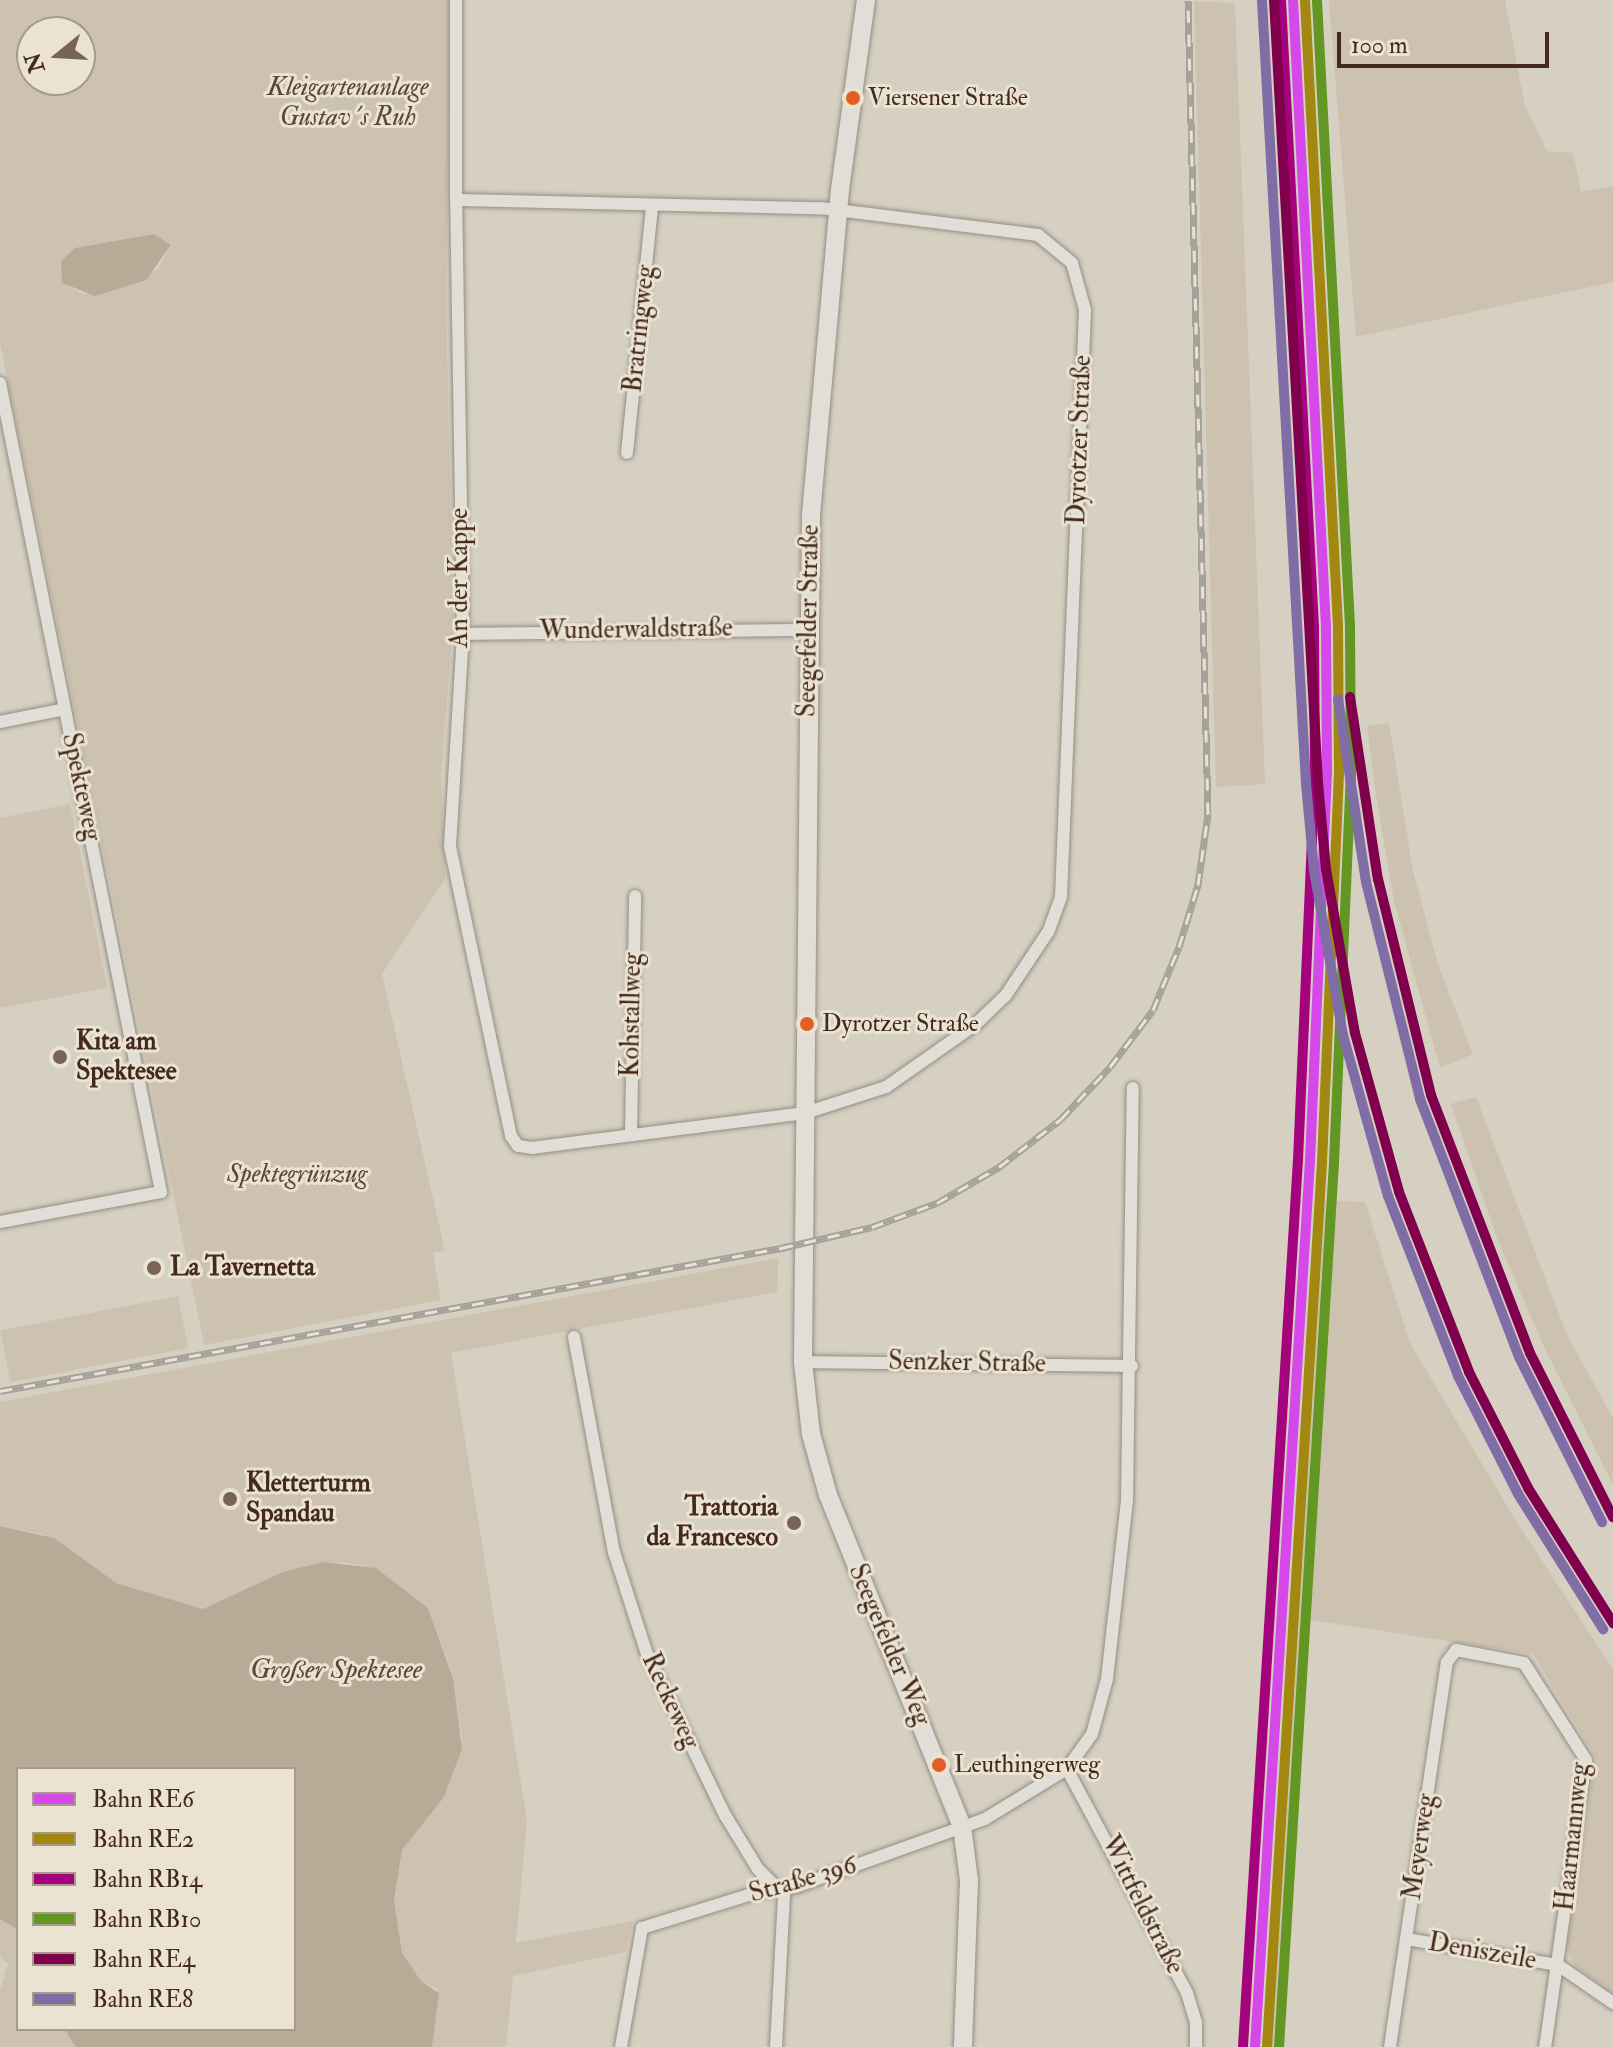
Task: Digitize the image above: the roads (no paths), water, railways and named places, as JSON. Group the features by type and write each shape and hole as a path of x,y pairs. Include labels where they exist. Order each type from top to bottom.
{"street":[{"name":"An der Kappe","path":"456,0 463,634 451,871 511,1136 518,1146"},
{"name":"Seegefelder Straße","path":"801,1244 813,484 839,213 866,0"},
{"path":"456,200 821,208 839,213"},
{"name":"Bratringweg","path":"627,453 652,205"},
{"name":"Dyrotzer Straße","path":"518,1146 805,1113 886,1087 976,1024 1006,995 1048,932 1061,897 1067,833 1085,310 1072,263 1038,235 839,213"},
{"name":"Spekteweg","path":"0,383 161,1192 0,1222"},
{"name":"Wunderwaldstraße","path":"463,634 809,630"},
{"path":"0,722 65,709"},
{"name":"Kohstallweg","path":"631,1134 635,896"},
{"path":"962,1826 985,1819 1067,1769 1092,1734 1107,1679 1127,1500 1132,1366 1133,1088"},
{"name":"Seegefelder Weg","path":"801,1244 803,1362 811,1434 828,1495 962,1826 969,1881 963,2047"},
{"name":"Reckeweg","path":"574,1337 614,1552 647,1654 725,1815 758,1869 781,1890"},
{"name":"Senzker Straße","path":"803,1362 1132,1366"},
{"name":"Meyerweg","path":"1390,2047 1447,1662 1456,1650"},
{"name":"Haarmannweg","path":"1456,1650 1524,1663 1586,1760 1545,2047"},
{"name":"Wittfeldstraße","path":"1067,1769 1187,1993 1196,2022 1196,2047"},
{"name":"Straße 396","path":"621,2047 642,1928 758,1892 781,1890 962,1826"},
{"path":"776,2047 784,1901 781,1890"},
{"name":"Deniszeile","path":"1407,1939 1558,1965"},
{"path":"1558,1965 1613,2003"}],"water":[{"path":"154,234 171,245 146,280 95,296 62,283 61,261 75,248"},
{"name":"Großer Spektesee","path":"0,1526 54,1538 116,1583 203,1609 283,1572 323,1562 376,1568 428,1608 453,1678 462,1749 444,1797 402,1850 394,1900 402,1953 421,1981 439,1993 432,2047 76,2047 65,2031 296,2031 296,1767 16,1767 16,1929 0,1919"}],"railway":[{"path":"0,1391 781,1248 872,1227 937,1203 999,1167 1061,1119 1110,1067 1153,1010 1179,947 1198,885 1208,814 1188,0"}],"rail line":[{"name":"RE4","path":"1274,0 1318,783 1326,869 1355,1033 1399,1192 1469,1372 1528,1488 1613,1623"},
{"name":"RE6","path":"1255,2047 1310,1161 1327,772 1326,627 1293,0"},
{"name":"RE2","path":"1267,2047 1322,1162 1339,773 1338,626 1305,0"},
{"name":"RB10","path":"1279,2047 1334,1162 1351,773 1350,626 1317,0"},
{"name":"RE8","path":"1262,1 1306,784 1314,871 1343,1035 1388,1196 1458,1376 1518,1494 1603,1629"},
{"name":"RB14","path":"1243,2046 1298,1160 1315,772 1314,627 1281,1"},
{"name":"RE4","path":"1350,697 1378,879 1431,1095 1530,1353 1613,1517"},
{"name":"RE8","path":"1338,699 1366,882 1420,1099 1519,1357 1602,1522"}],"place":[{"name":"Viersener Straße","path":"853,98"},
{"name":"Dyrotzer Straße","path":"807,1024"},
{"name":"Kita am Spektesee","path":"60,1057"},
{"name":"La Tavernetta","path":"154,1268"},
{"name":"Kletterturm Spandau","path":"230,1499"},
{"name":"Trattoria da Francesco","path":"794,1523"},
{"name":"Leuthingerweg","path":"939,1765"}],"park label":[{"name":"Kleigartenanlage Gustav´s Ruh","path":"348,103"},
{"name":"Spektegrünzug","path":"297,1175"}]}
